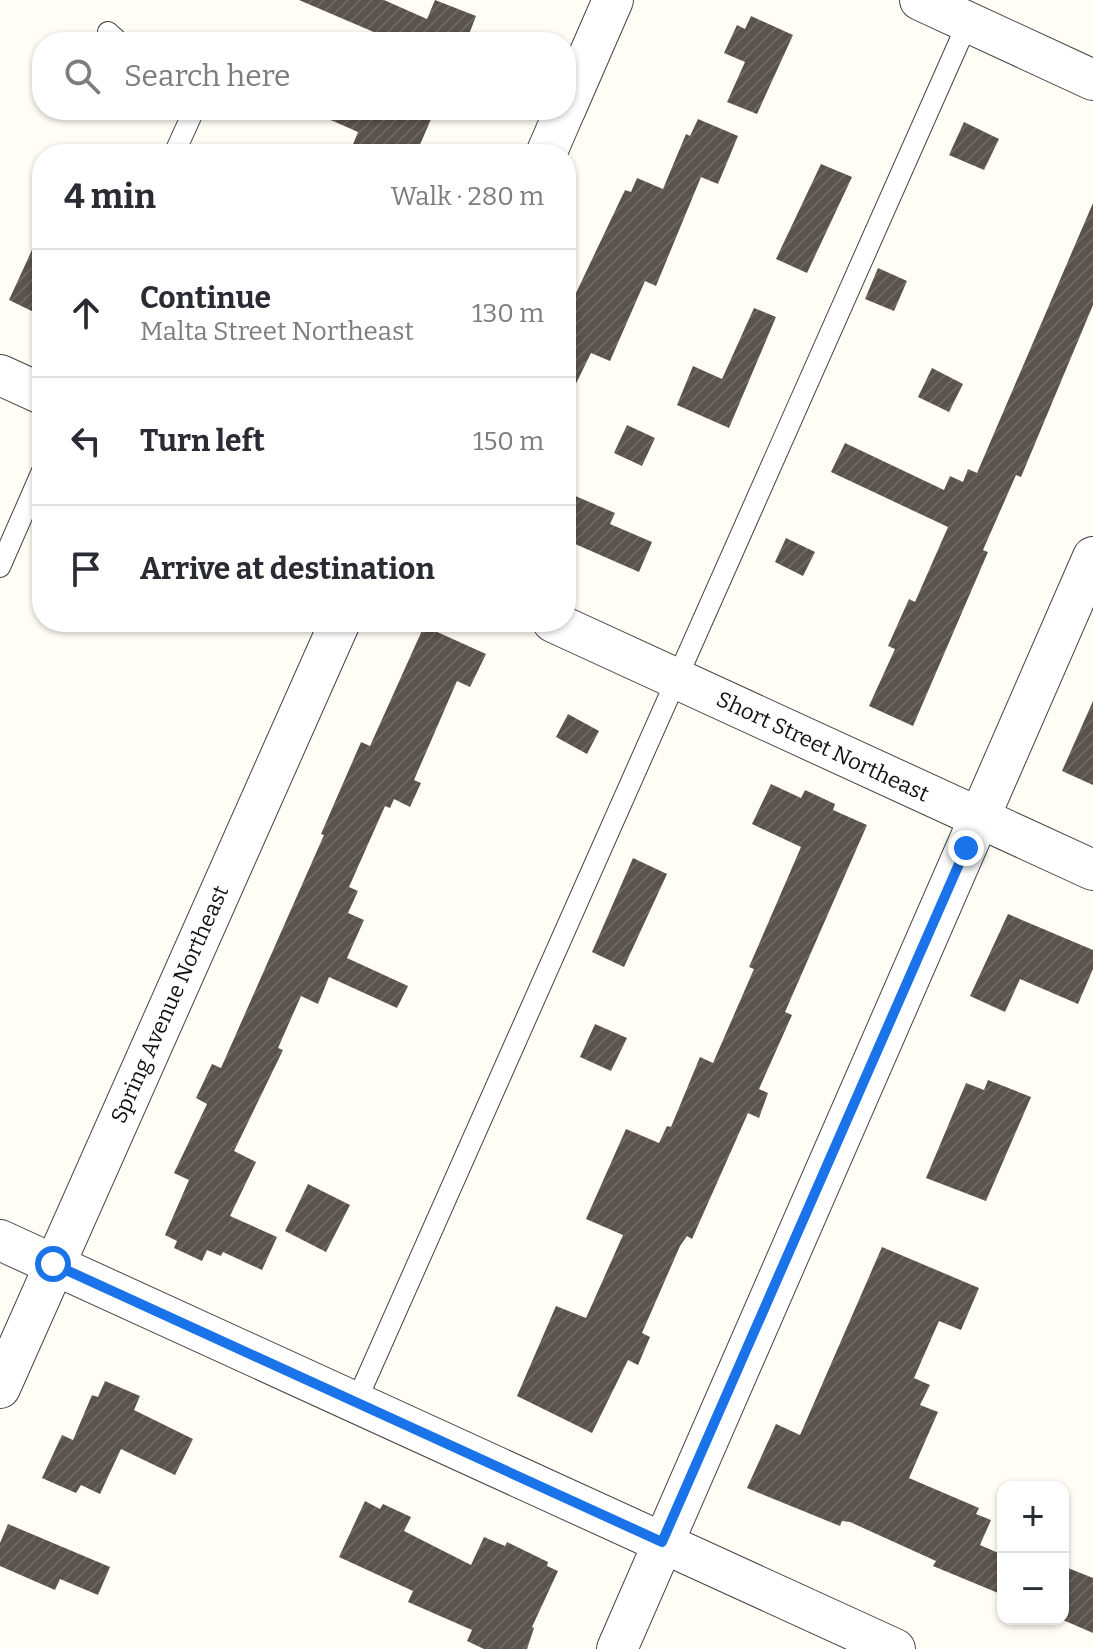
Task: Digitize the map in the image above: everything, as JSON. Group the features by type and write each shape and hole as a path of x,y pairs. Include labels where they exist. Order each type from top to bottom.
{"street":[{"path":"576,86 613,0"},
{"path":"920,0 1093,80"},
{"path":"550,144 561,120"},
{"path":"0,375 32,389"},
{"path":"617,1649 1093,557"},
{"name":"Spring Avenue Northeast","path":"0,1388 336,632"},
{"name":"Short Street Northeast","path":"576,632 1093,870"},
{"path":"0,1240 895,1649"}],"lane":[{"path":"356,1402 968,22"},
{"path":"179,144 189,120"},
{"path":"0,567 32,494"}],"building":[{"path":"299,0 384,0 427,19 435,0 476,16 470,32 374,32"},
{"path":"751,16 793,35 757,114 727,102 745,62 724,53 737,25 745,29"},
{"path":"698,119 738,136 718,184 701,177 656,286 645,281 610,361 591,353 576,384 576,293 625,190 631,192 637,178 663,189 686,134 690,136"},
{"path":"331,120 431,120 420,144 353,144 358,132"},
{"path":"964,122 999,139 984,170 949,155"},
{"path":"821,164 852,177 807,273 776,259"},
{"path":"1093,203 1093,305 1021,477 1016,475 983,550 988,552 913,726 869,706 895,649 888,646 909,599 915,602 948,527 831,472 845,443 944,490 950,476 963,482 968,469 977,473"},
{"path":"32,250 32,311 9,300"},
{"path":"878,268 907,281 894,311 865,299"},
{"path":"754,308 776,317 729,428 677,405 693,366 722,379"},
{"path":"932,368 963,384 949,412 918,397"},
{"path":"627,425 655,438 642,466 614,453"},
{"path":"576,496 615,513 610,524 652,542 639,572 576,544"},
{"path":"786,538 815,552 803,576 775,562"},
{"path":"421,632 437,632 486,654 470,687 457,681 414,780 421,783 410,807 394,799 390,808 385,806 349,887 358,891 348,913 364,920 347,958 408,986 397,1008 329,977 318,1004 301,996 278,1048 283,1050 234,1151 256,1162 230,1216 277,1237 262,1270 223,1252 221,1256 207,1250 202,1261 174,1248 177,1241 165,1235 189,1180 174,1173 207,1104 196,1098 212,1064 221,1068 324,835 321,834 361,742 370,746"},
{"path":"1093,701 1093,785 1062,771"},
{"path":"568,714 599,731 587,754 556,737"},
{"path":"771,784 801,798 805,790 835,804 833,810 867,825 785,1012 792,1015 759,1089 768,1093 759,1118 748,1113 692,1239 687,1236 680,1246 642,1333 650,1337 638,1365 628,1360 592,1433 517,1396 556,1306 586,1318 623,1235 586,1219 626,1129 659,1143 667,1126 671,1127 700,1057 713,1063 754,969 749,967 801,847 752,824"},
{"path":"633,858 667,874 624,967 592,952"},
{"path":"1008,914 1093,950 1093,969 1078,1004 1020,979 1005,1012 970,996"},
{"path":"595,1024 627,1038 611,1071 580,1057"},
{"path":"988,1080 1031,1097 986,1201 926,1178 966,1083 984,1090"},
{"path":"308,1184 350,1205 326,1252 285,1231"},
{"path":"882,1247 979,1288 961,1330 939,1321 914,1378 930,1385 920,1405 938,1412 909,1478 979,1508 976,1514 991,1520 980,1545 997,1552 997,1593 933,1566 936,1561 850,1522 842,1521 840,1526 747,1488 776,1424 800,1435"},
{"path":"105,1381 140,1396 134,1410 193,1439 175,1475 121,1449 100,1494 81,1485 76,1493 42,1478 62,1435 73,1440 92,1395 98,1397"},
{"path":"365,1501 380,1509 383,1504 411,1517 404,1531 471,1565 484,1537 505,1546 507,1542 548,1562 547,1566 558,1571 532,1627 527,1649 484,1649 467,1641 472,1630 408,1602 413,1591 339,1557"},
{"path":"8,1524 110,1567 98,1595 60,1579 55,1590 0,1566 0,1543"},
{"path":"1069,1568 1093,1578 1093,1633 1069,1623"}],"route":[{"path":"53,1264 662,1542 966,848"}]}
